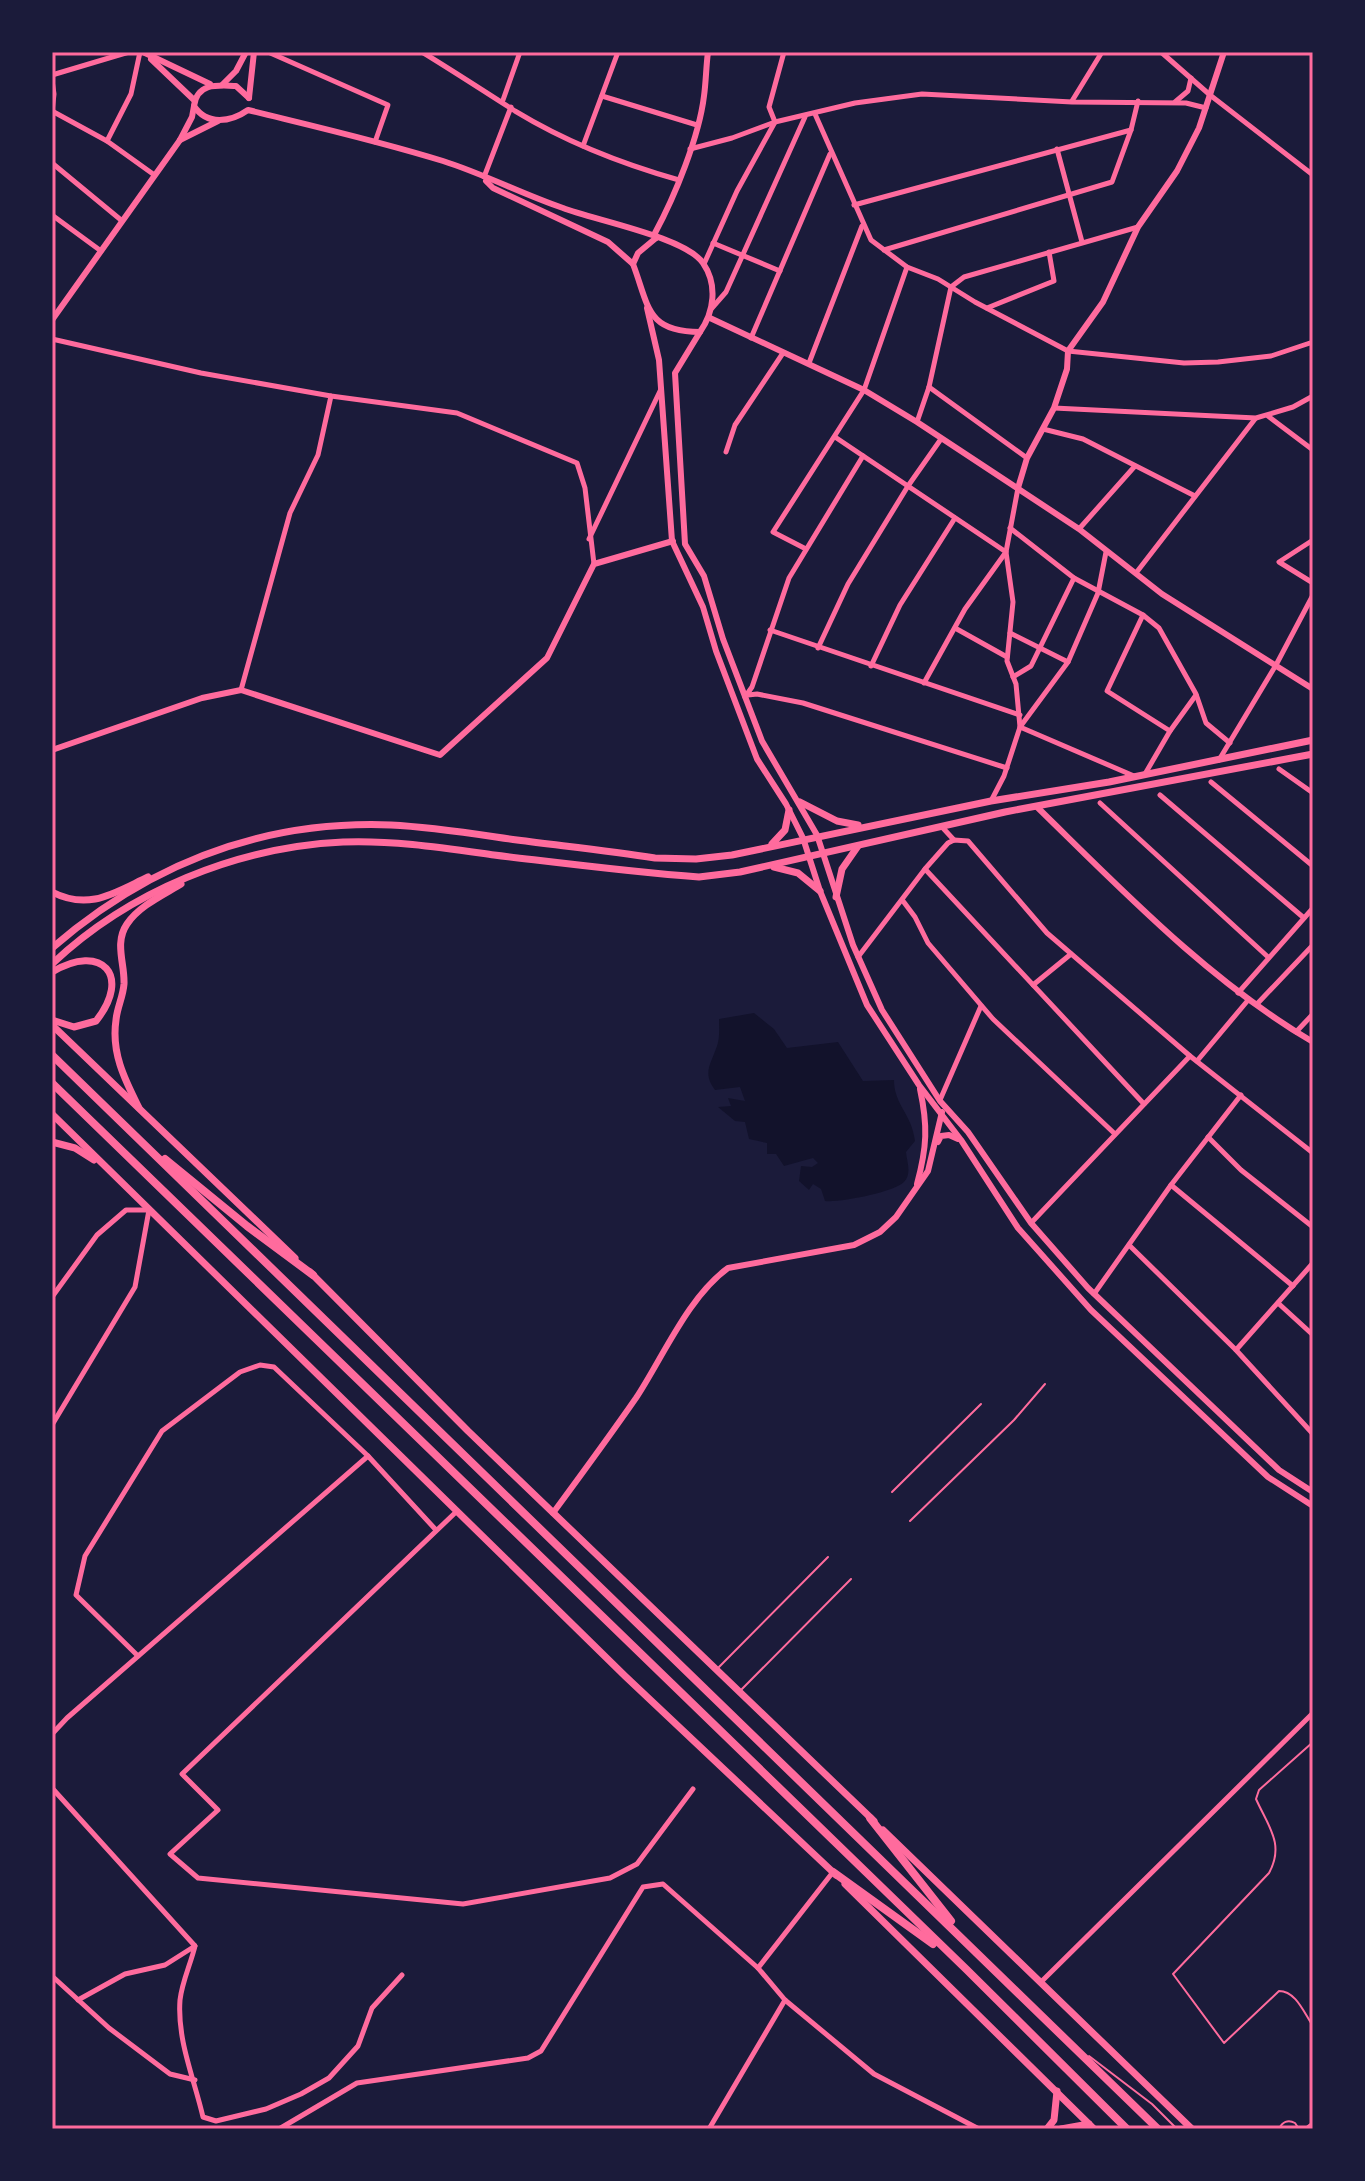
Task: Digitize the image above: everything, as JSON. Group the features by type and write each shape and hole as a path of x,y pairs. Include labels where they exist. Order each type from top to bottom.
{"highway":[{"path":"52,1055 1158,2129"},
{"path":"52,1083 1127,2129"},
{"path":"118,1120 247,1226 313,1275"},
{"path":"870,1818 969,1943"},
{"path":"833,1872 966,1969"}],"main road":[{"path":"52,892 69,900 85,902 116,892 175,865 249,840 351,825 453,831 655,858 696,859 732,855 817,835 1135,777 1313,740"},
{"path":"52,964 116,914 171,884 200,872 305,845 345,842 436,847 699,877 768,866 1037,807 1313,754"},
{"path":"800,802 837,821 864,826"},
{"path":"770,845 785,830 789,810"},
{"path":"836,897 842,869 858,846"},
{"path":"52,948 76,927 175,865"},
{"path":"768,866 798,873 820,891"},
{"path":"141,1113 123,1073 114,1042 124,986 120,951 122,933 137,912 200,872"},
{"path":"52,972 69,962 85,959 105,966 112,979 108,1000 96,1021 74,1027 52,1022"},
{"path":"52,1022 141,1113 313,1275 553,1513 1192,2129"},
{"path":"52,1114 625,1676 833,1872 1092,2127"},
{"path":"52,1142 75,1148 104,1166"},
{"path":"1047,2129 1054,2120 1057,2091"},
{"path":"1061,2129 1092,2127"}],"street":[{"path":"129,52 52,78 52,112 107,141 153,174"},
{"path":"143,52 213,86"},
{"path":"143,52 194,103 199,113 218,121"},
{"path":"107,141 131,94 143,52"},
{"path":"222,85 236,71 246,52"},
{"path":"248,110 254,52"},
{"path":"268,52 388,105 375,142"},
{"path":"422,52 511,107 583,146 645,171 679,180"},
{"path":"502,100 520,52"},
{"path":"583,146 618,52"},
{"path":"656,238 655,233 679,180 697,125 704,98 708,52"},
{"path":"775,122 769,107 784,52"},
{"path":"1072,102 1102,52"},
{"path":"1161,52 1210,95 1313,175"},
{"path":"991,801 1007,768 1020,727 1007,657 1013,602 1006,552 1027,458 1054,408 1067,369 1068,351 1103,302 1138,227 1177,171 1199,128 1224,52"},
{"path":"1175,102 1191,86 1190,77"},
{"path":"52,320 180,140 201,89 236,86 249,98"},
{"path":"689,149 775,122 855,103 940,93 1072,102 1175,102 1206,108"},
{"path":"602,96 697,125"},
{"path":"884,250 1112,182 1138,101"},
{"path":"483,178 511,107"},
{"path":"180,140 248,110 447,163 564,209 690,251 704,264 713,293 710,318 675,373 684,537 704,576 762,741 817,835 858,957 882,1010 940,1101 968,1132 1031,1223 1094,1294 1279,1470 1313,1492"},
{"path":"815,114 871,240 907,267 938,279 1068,351 1184,363 1271,356 1313,342"},
{"path":"711,309 726,292 806,116"},
{"path":"704,264 737,191 775,122"},
{"path":"854,205 1131,130"},
{"path":"1057,149 1082,242"},
{"path":"751,338 831,153"},
{"path":"52,163 121,220"},
{"path":"483,178 493,188 608,242 633,264 654,331 672,541 703,607 757,759 803,838 820,891 867,1005 1018,1228 1091,1310 1268,1477 1313,1506"},
{"path":"52,215 101,251"},
{"path":"809,363 862,225"},
{"path":"917,422 929,387 951,287 964,277 1138,227"},
{"path":"633,264 638,253 656,238"},
{"path":"713,243 780,271"},
{"path":"986,308 1054,281 1049,252"},
{"path":"806,549 773,532 864,390 907,267"},
{"path":"647,308 660,323 672,330 700,332"},
{"path":"710,318 864,390 917,422 1079,529 1162,594 1312,688"},
{"path":"52,339 201,373 331,396 457,413 577,463 585,488 594,564 547,658 440,755 241,690 202,698 52,750"},
{"path":"726,452 735,425 783,353"},
{"path":"929,387 1027,458"},
{"path":"589,540 661,388"},
{"path":"241,690 290,513 318,455 331,396"},
{"path":"1054,408 1256,418 1293,407 1313,396"},
{"path":"1267,415 1313,450"},
{"path":"1136,573 1256,418"},
{"path":"1043,429 1083,439 1195,496"},
{"path":"835,437 1006,552"},
{"path":"818,648 848,584 908,486 941,439"},
{"path":"746,696 789,578 863,456"},
{"path":"1079,529 1135,466"},
{"path":"871,666 900,605 955,518"},
{"path":"1010,528 1074,578 1143,615 1159,628 1196,694 1206,723 1230,743"},
{"path":"594,564 684,537"},
{"path":"1313,540 1279,562 1313,583"},
{"path":"924,683 955,628 1006,552"},
{"path":"1020,727 1068,662 1098,593 1106,552"},
{"path":"1013,677 1031,666 1074,578"},
{"path":"1219,760 1276,665 1313,595"},
{"path":"1143,615 1107,691 1170,731"},
{"path":"955,628 1007,657"},
{"path":"770,630 1020,715"},
{"path":"1010,633 1068,662"},
{"path":"746,696 757,694 803,703 1007,768"},
{"path":"1145,774 1196,694"},
{"path":"1020,727 1135,777"},
{"path":"1279,769 1313,793"},
{"path":"1211,782 1313,866"},
{"path":"1160,795 1304,918"},
{"path":"1100,803 1268,957"},
{"path":"1037,807 1123,890 1238,993 1313,1042"},
{"path":"942,827 954,840 968,841 1047,933 1190,1056 1313,1153"},
{"path":"858,957 925,869 954,840"},
{"path":"925,869 1144,1104"},
{"path":"903,901 928,943 981,1006 1115,1134"},
{"path":"1238,993 1313,908"},
{"path":"1257,1004 1313,945"},
{"path":"1033,985 1071,954"},
{"path":"1197,1061 1249,999"},
{"path":"553,1513 636,1398 692,1308 718,1275 728,1268 854,1245 888,1225 928,1171 942,1115 940,1101 981,1006"},
{"path":"1296,1032 1313,1014"},
{"path":"1031,1223 1190,1056"},
{"path":"916,1191 927,1140 927,1121 919,1085"},
{"path":"1094,1294 1171,1185 1241,1095"},
{"path":"934,1148 941,1136 949,1135 961,1140"},
{"path":"1208,1137 1241,1170 1313,1227"},
{"path":"1171,1185 1293,1286"},
{"path":"52,1297 97,1235 126,1210 149,1210 135,1287 52,1425"},
{"path":"1129,1245 1236,1350 1313,1434"},
{"path":"1236,1350 1313,1263"},
{"path":"1278,1303 1313,1335"},
{"path":"138,1656 76,1595 85,1556 162,1431 240,1372 260,1365 274,1367 368,1456 436,1530"},
{"path":"52,1734 368,1456"},
{"path":"457,1511 182,1774 218,1810 170,1854 198,1878 463,1904 610,1878 637,1864 693,1789"},
{"path":"1041,1982 1313,1713"},
{"path":"52,1788 195,1946"},
{"path":"758,1968 833,1872"},
{"path":"279,2129 357,2083 528,2058 541,2051 643,1887 663,1884 758,1968 785,2000 874,2074 979,2129"},
{"path":"78,2000 125,1974 165,1965 195,1946"},
{"path":"195,1946 180,1999 183,2047 195,2080 203,2117 216,2121 266,2109 329,2078 358,2046 372,2008 402,1975"},
{"path":"52,1976 109,2028 170,2074 195,2080"},
{"path":"709,2129 785,2000"}],"lane":[{"path":"910,1521 1014,1420 1045,1384"},
{"path":"892,1492 981,1404"},
{"path":"716,1670 828,1557"},
{"path":"739,1692 851,1579"},
{"path":"1313,1742 1259,1790 1256,1799 1276,1842 1277,1858 1269,1873 1173,1974 1224,2043 1279,1991 1284,1990 1291,1993 1313,2026"},
{"path":"1059,2034 1152,2104 1177,2129"},
{"path":"1279,2128 1286,2121 1292,2121 1299,2129"},
{"path":"1304,2129 1313,2122"}],"shaded area":[{"path":"754,1013 774,1029 787,1048 838,1042 863,1081 894,1080 915,1141 906,1152 908,1172 904,1182 866,1196 825,1201 821,1189 813,1184 809,1190 799,1181 801,1166 812,1167 818,1163 813,1158 784,1166 776,1154 767,1154 767,1143 749,1139 745,1122 735,1121 718,1107 731,1106 728,1098 745,1101 740,1087 715,1090 709,1078 709,1068 719,1040 719,1019"}]}
